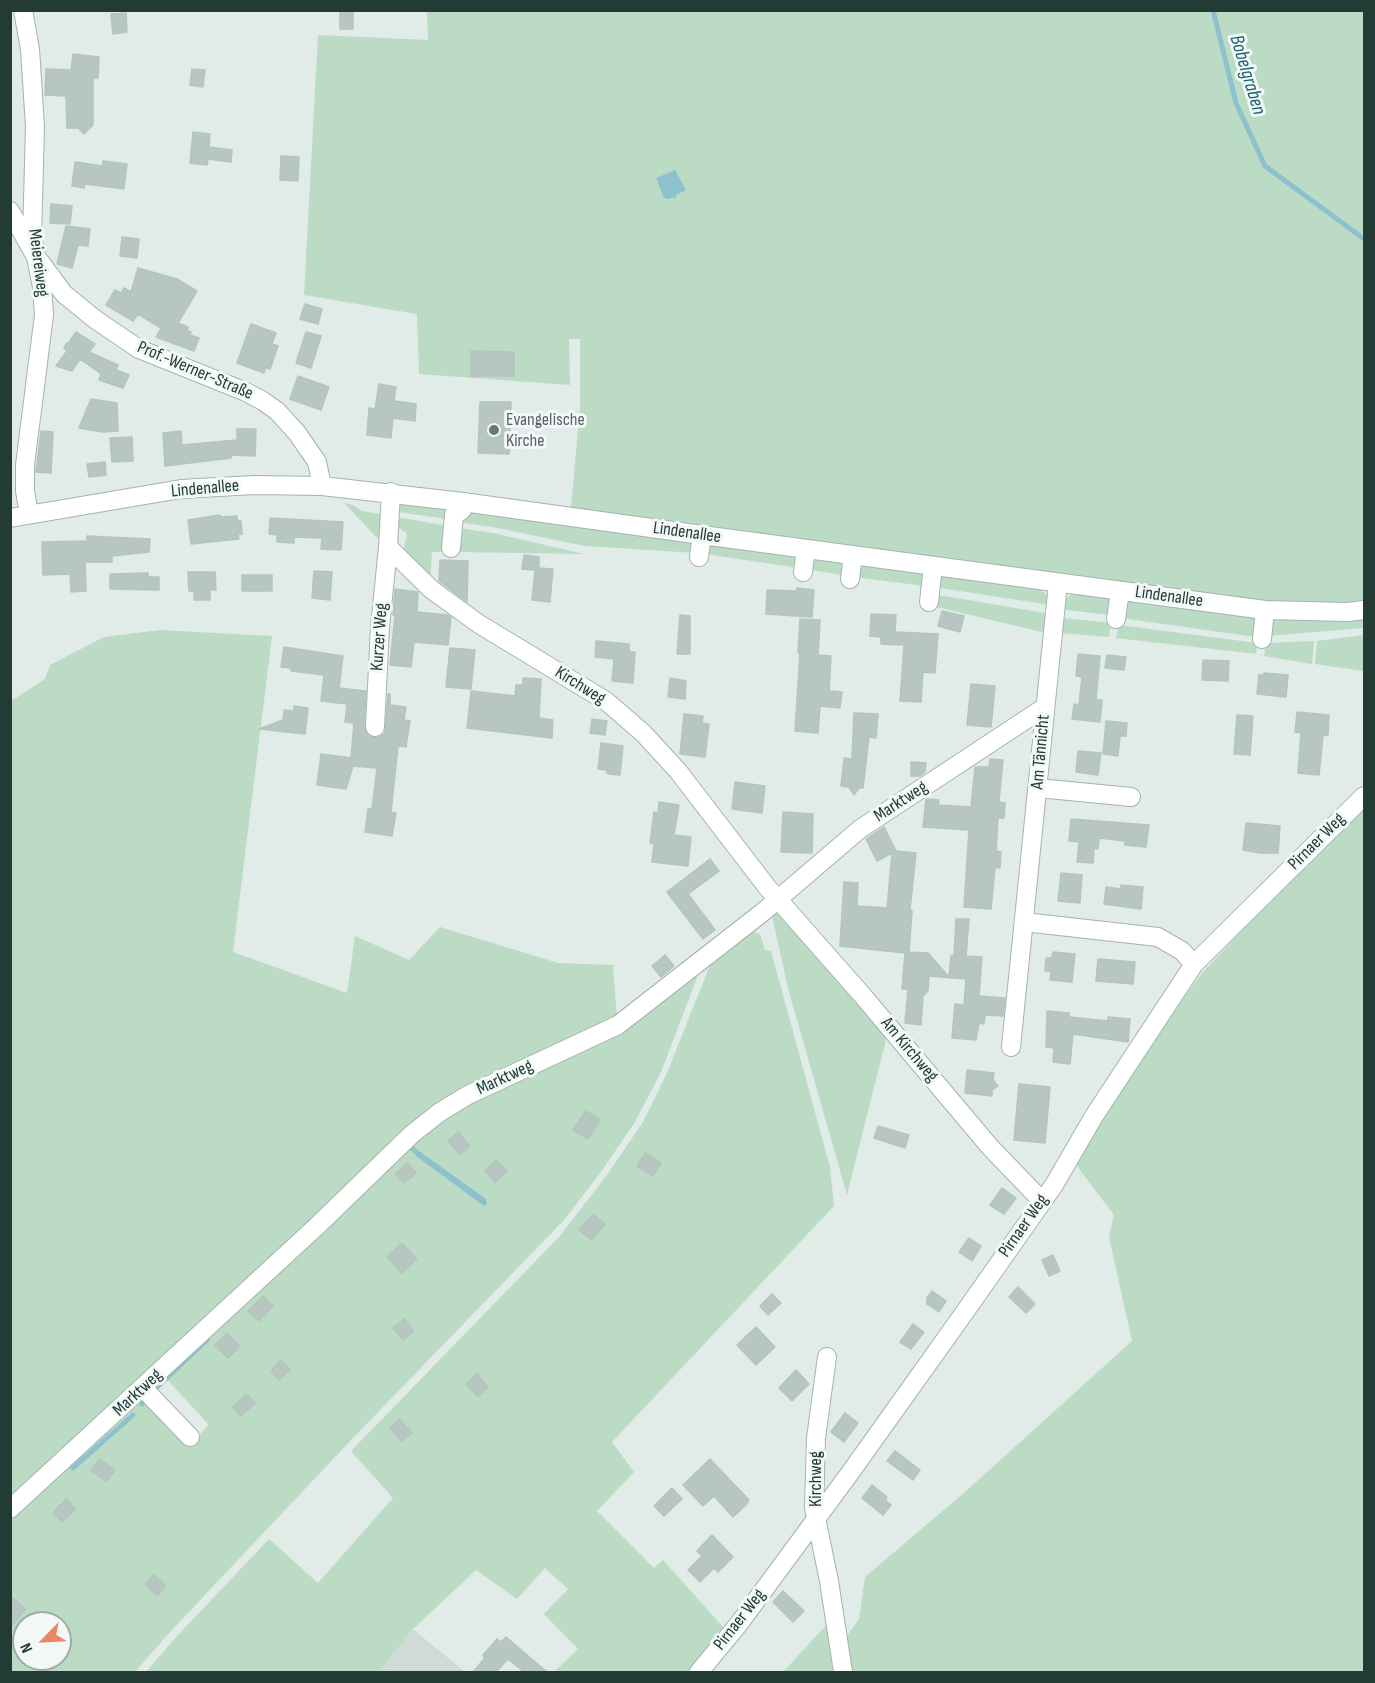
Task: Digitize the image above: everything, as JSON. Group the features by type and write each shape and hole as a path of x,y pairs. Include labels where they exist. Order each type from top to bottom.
{"street":[{"name":"Meiereiweg","path":"23,10 30,49 35,127 32,236 42,287 44,315 25,465 25,491 29,514"},
{"name":"Prof.-Werner-Straße","path":"10,211 35,255 64,294 140,349 246,392 277,411 297,433 317,462 322,486"},
{"name":"Lindenallee","path":"10,518 181,489 255,485 322,486 391,492 1265,610 1348,612 1365,610"},
{"path":"388,547 391,492"},
{"path":"451,548 454,515 462,510 463,502"},
{"path":"699,557 702,535"},
{"name":"Kurzer Weg","path":"375,727 380,627 388,547"},
{"name":"Kirchweg","path":"388,547 432,590 479,624 606,701 643,733 678,771 778,899"},
{"path":"803,573 806,549"},
{"path":"850,579 853,555"},
{"path":"929,602 933,566"},
{"name":"Am Tännicht","path":"1011,1047 1058,583"},
{"path":"1116,619 1120,591"},
{"path":"1262,639 1265,610"},
{"name":"Marktweg","path":"10,1509 317,1226 412,1134 440,1112 468,1095 618,1024 778,899 860,829 1046,707"},
{"path":"1038,788 1131,797"},
{"name":"Pirnaer Weg","path":"699,1672 738,1625 962,1317 1053,1185 1094,1116 1194,964 1365,796"},
{"name":"Am Kirchweg","path":"778,899 990,1147 1041,1200"},
{"path":"1024,922 1158,937 1182,951 1194,964"},
{"name":"Kirchweg","path":"826,1357 816,1438 814,1508 830,1581 836,1636 843,1672"},
{"path":"143,1388 190,1437"}],"shaded area":[{"path":"413,1629 465,1672 379,1672"}],"green space":[{"path":"427,10 1364,11 1364,602 1319,604 1261,602 571,508 580,407 580,339 569,339 570,385 419,374 417,314 304,295 318,35 428,40"},
{"path":"403,501 455,508 447,519 398,512 399,505"},
{"path":"344,503 353,505 362,511 385,515 383,544"},
{"path":"467,510 695,541 696,553 585,546 457,522"},
{"path":"396,517 449,526 448,552 432,552 430,584 402,556 407,534 395,525"},
{"path":"457,528 493,533 584,554 456,552"},
{"path":"709,544 796,556 799,559 799,568 705,554"},
{"path":"809,557 841,561 842,575 806,569"},
{"path":"859,563 924,572 925,586 854,577"},
{"path":"939,575 1039,589 1046,594 1050,605 934,587"},
{"path":"933,594 1050,614 1046,633 933,606"},
{"path":"1071,594 1114,599 1111,615 1066,610 1063,607 1064,601"},
{"path":"1126,601 1259,618 1255,637 1121,618"},
{"path":"1064,618 1111,623 1109,637 1060,633"},
{"path":"1271,618 1304,621 1364,618 1364,628 1267,636"},
{"path":"1119,625 1257,643 1256,654 1116,638"},
{"path":"160,630 272,636 233,952 347,993 355,936 409,960 440,927 558,963 613,965 617,1019 469,1090 11,1505 11,701 45,679 50,665 104,637"},
{"path":"1364,635 1364,671 1315,664 1317,641"},
{"path":"1314,641 1312,664 1264,656 1266,643"},
{"path":"1364,799 1364,1672 847,1672 842,1643 859,1619 865,1577 965,1492 1132,1341 1109,1237 1114,1215 1073,1161 1125,1076 1203,972"},
{"path":"782,909 888,1032 847,1195 789,992 772,916"},
{"path":"750,931 760,934 765,950 771,951 830,1167 834,1206 612,1442 634,1472 597,1511 654,1568 663,1560 724,1628 714,1639 711,1653 694,1672 558,1672 556,1670 578,1649 544,1614 568,1589 545,1568 517,1599 476,1570 413,1629 379,1672 146,1672 269,1539 318,1583 393,1498 351,1451 559,1237 607,1175 643,1122 667,1073 714,955"},
{"path":"703,962 661,1072 635,1122 601,1172 564,1220 353,1438 135,1672 11,1672 11,1516 141,1396 190,1444 209,1425 165,1377 441,1116 529,1072"},
{"path":"831,1620 840,1672 783,1672"}],"water":[{"path":"675,170 686,190 676,195 675,200 674,197 664,198 656,178"},
{"path":"419,1151 486,1199 487,1204 484,1206 416,1156"}],"building":[{"path":"340,10 353,10 353,29 340,29"},
{"path":"126,13 127,32 113,34 111,14"},
{"path":"73,54 99,57 98,78 93,78 93,125 84,134 78,128 67,128 66,96 45,95 46,69 71,70"},
{"path":"192,69 205,70 203,87 190,85"},
{"path":"193,132 210,134 209,147 232,150 231,162 208,159 207,165 190,163"},
{"path":"281,156 299,157 298,181 280,180"},
{"path":"103,161 127,164 124,189 85,184 84,188 72,186 75,162 103,166"},
{"path":"51,204 72,206 70,224 50,223"},
{"path":"66,226 90,229 88,246 78,245 72,268 57,264"},
{"path":"122,237 139,239 137,258 120,256"},
{"path":"138,268 177,279 197,291 178,323 188,327 190,335 199,338 194,351 156,337 161,328 138,314 133,321 106,305 115,290 121,293 124,288 131,292"},
{"path":"305,304 322,309 318,324 300,319"},
{"path":"251,324 276,333 272,344 278,346 270,369 266,367 264,373 237,363"},
{"path":"76,332 95,344 89,352 118,365 116,370 129,375 123,388 99,380 101,374 80,359 72,371 56,366 67,351 64,348"},
{"path":"306,332 321,336 311,368 296,363"},
{"path":"471,351 514,352 514,376 471,376"},
{"path":"298,376 329,387 321,410 290,399"},
{"path":"379,384 396,387 394,401 416,404 415,421 393,418 391,438 367,435 369,408 375,409"},
{"path":"91,399 117,403 118,431 103,432 79,428"},
{"name":"Evangelische Kirche","path":"480,402 511,402 509,454 478,453"},
{"path":"237,429 256,429 255,456 231,455 231,458 165,466 163,433 181,431 182,445 237,440"},
{"path":"41,431 53,432 51,473 36,472"},
{"path":"132,437 133,461 112,462 110,438"},
{"path":"105,462 106,475 89,477 87,464"},
{"path":"220,515 220,517 237,516 237,521 241,521 242,534 238,534 239,539 191,544 188,520"},
{"path":"270,518 343,522 341,550 321,549 322,538 294,537 294,543 277,542 277,535 269,534"},
{"path":"87,536 150,539 149,552 112,556 112,562 85,562 86,591 71,592 70,574 43,575 42,542 87,541"},
{"path":"524,555 539,557 539,568 553,569 550,602 532,600 535,570 522,569"},
{"path":"440,560 468,561 467,602 439,581"},
{"path":"314,571 332,572 330,600 312,598"},
{"path":"188,572 215,572 216,590 210,590 210,600 194,600 194,591 189,591"},
{"path":"148,573 148,577 159,577 159,590 110,589 110,574"},
{"path":"242,575 272,575 272,591 242,591"},
{"path":"797,588 814,590 812,617 766,614 767,590 797,591"},
{"path":"395,589 418,592 417,612 451,617 448,645 414,642 411,667 390,665"},
{"path":"942,611 964,616 960,632 938,626"},
{"path":"871,614 896,615 895,632 938,634 935,673 923,672 921,702 900,701 904,645 881,644 881,637 870,636"},
{"path":"680,615 690,616 690,654 677,654"},
{"path":"800,619 820,620 818,655 831,656 829,691 842,692 840,708 820,706 818,733 795,731"},
{"path":"596,641 629,644 629,652 635,652 633,683 612,681 614,659 595,657"},
{"path":"284,647 343,656 339,688 366,691 364,727 369,737 380,737 385,733 388,694 390,694 390,705 406,707 404,720 410,721 406,747 398,746 391,812 396,813 392,836 365,832 368,809 372,809 377,768 353,766 346,789 317,785 321,754 351,758 354,723 345,722 347,704 321,701 324,675 291,671 291,668 281,667"},
{"path":"450,648 475,650 471,689 446,687"},
{"path":"1078,654 1100,656 1096,700 1102,700 1100,722 1072,719 1074,704 1079,705 1082,677 1076,676"},
{"path":"1107,655 1126,657 1124,670 1105,668"},
{"path":"1203,660 1229,661 1228,681 1202,680"},
{"path":"1264,673 1288,675 1286,697 1257,694 1259,675 1264,675"},
{"path":"523,678 541,679 539,718 553,720 552,738 467,728 471,691 515,696 516,685 523,685"},
{"path":"670,678 686,681 685,699 668,697"},
{"path":"971,684 995,686 991,727 967,725"},
{"path":"294,706 308,708 305,734 259,729 283,720 284,710 294,711"},
{"path":"1297,712 1329,715 1328,735 1323,735 1319,775 1298,773 1301,733 1295,732"},
{"path":"854,713 878,714 876,738 869,737 863,788 859,788 854,795 849,787 841,786 844,758 852,759"},
{"path":"684,714 703,716 702,723 709,724 705,757 680,754"},
{"path":"1237,715 1253,716 1250,755 1234,754"},
{"path":"592,719 607,721 605,735 590,733"},
{"path":"1106,721 1127,723 1126,736 1120,736 1118,756 1103,754"},
{"path":"601,743 623,746 620,775 608,774 606,770 598,769"},
{"path":"1078,751 1101,753 1098,775 1076,772"},
{"path":"990,759 1003,760 999,802 1005,803 1004,818 998,818 996,851 1001,852 1000,868 995,867 991,909 964,907 969,830 923,827 926,799 939,800 938,805 971,807 975,767 989,767"},
{"path":"911,762 926,763 925,772 920,776 911,776"},
{"path":"735,782 765,786 762,813 732,809"},
{"path":"659,802 679,805 674,835 691,837 688,866 652,862 654,844 650,843 654,812 658,813"},
{"path":"783,812 813,814 812,853 781,852"},
{"path":"1071,819 1149,825 1146,847 1125,845 1125,841 1099,838 1098,849 1094,848 1093,863 1077,862 1079,842 1069,841"},
{"path":"1246,823 1280,826 1278,853 1243,850"},
{"path":"884,827 896,851 916,853 910,910 912,911 909,952 928,953 949,977 951,956 954,956 956,919 969,919 966,956 982,957 979,996 1005,998 1003,1016 985,1015 984,1024 979,1023 976,1040 952,1038 955,1004 964,1005 966,979 929,976 928,991 923,996 921,1025 905,1023 908,989 902,989 905,953 840,946 844,882 858,883 857,906 887,908 892,853 877,861 866,839"},
{"path":"710,859 719,871 688,894 715,930 703,939 667,892"},
{"path":"1061,873 1082,875 1080,903 1058,901"},
{"path":"1121,885 1143,887 1141,909 1104,904 1106,887 1121,889"},
{"path":"1053,952 1075,954 1072,982 1050,980 1051,971 1045,971 1046,958 1052,958"},
{"path":"665,955 674,966 661,977 652,966"},
{"path":"1098,959 1135,962 1133,984 1096,981"},
{"path":"1047,1011 1069,1013 1069,1017 1108,1021 1108,1017 1130,1019 1128,1042 1073,1034 1070,1064 1053,1062 1054,1048 1046,1047"},
{"path":"967,1070 994,1073 993,1080 998,1086 992,1090 992,1096 965,1093"},
{"path":"1019,1084 1050,1087 1045,1143 1014,1140"},
{"path":"586,1111 600,1120 588,1139 573,1130"},
{"path":"878,1126 909,1135 905,1148 874,1138"},
{"path":"458,1132 470,1146 460,1155 448,1141"},
{"path":"645,1153 661,1163 653,1176 637,1166"},
{"path":"496,1160 507,1171 495,1182 485,1171"},
{"path":"407,1163 416,1173 404,1183 395,1174"},
{"path":"1002,1188 1016,1198 1004,1214 990,1205"},
{"path":"593,1214 605,1224 591,1240 579,1230"},
{"path":"969,1238 981,1246 972,1261 959,1252"},
{"path":"402,1243 417,1259 402,1273 387,1257"},
{"path":"1053,1255 1060,1271 1049,1276 1042,1260"},
{"path":"1018,1287 1035,1304 1026,1313 1009,1297"},
{"path":"932,1291 946,1301 939,1312 927,1304 927,1298"},
{"path":"772,1294 781,1303 768,1315 760,1306"},
{"path":"263,1296 273,1306 259,1321 248,1311"},
{"path":"404,1319 414,1331 403,1340 393,1328"},
{"path":"913,1324 924,1332 911,1349 900,1342"},
{"path":"756,1327 775,1347 756,1365 737,1345"},
{"path":"227,1334 240,1346 228,1358 215,1345"},
{"path":"281,1360 290,1370 279,1380 271,1371"},
{"path":"796,1370 809,1384 792,1401 779,1388"},
{"path":"477,1374 488,1387 478,1397 466,1384"},
{"path":"246,1394 255,1403 241,1416 233,1407"},
{"path":"845,1413 858,1423 844,1442 831,1432"},
{"path":"399,1419 412,1433 402,1441 390,1428"},
{"path":"895,1451 920,1470 913,1480 887,1461"},
{"path":"100,1459 115,1470 106,1481 91,1471"},
{"path":"710,1459 749,1500 733,1517 714,1496 703,1506 683,1485"},
{"path":"872,1485 887,1497 885,1500 891,1505 883,1515 862,1498"},
{"path":"672,1488 682,1499 664,1516 654,1506"},
{"path":"66,1499 76,1509 62,1522 53,1513"},
{"path":"712,1535 733,1557 718,1572 714,1568 700,1582 688,1570 702,1556 697,1551"},
{"path":"154,1575 166,1586 157,1596 145,1584"},
{"path":"783,1591 804,1611 793,1622 773,1602"},
{"path":"10,1596 26,1609 12,1611 10,1627"},
{"path":"506,1637 547,1672 524,1672 508,1659 496,1672 473,1672 485,1658 483,1655 497,1639 501,1642"}],"waterway":[{"name":"Bobelgraben","path":"1213,10 1236,103 1265,166 1364,239"},
{"path":"407,1149 410,1147 418,1153"},
{"path":"153,1391 207,1340"},
{"path":"142,1404 143,1400"},
{"path":"73,1468 133,1415"}],"place":[{"name":"Evangelische Kirche","path":"494,430"}]}
